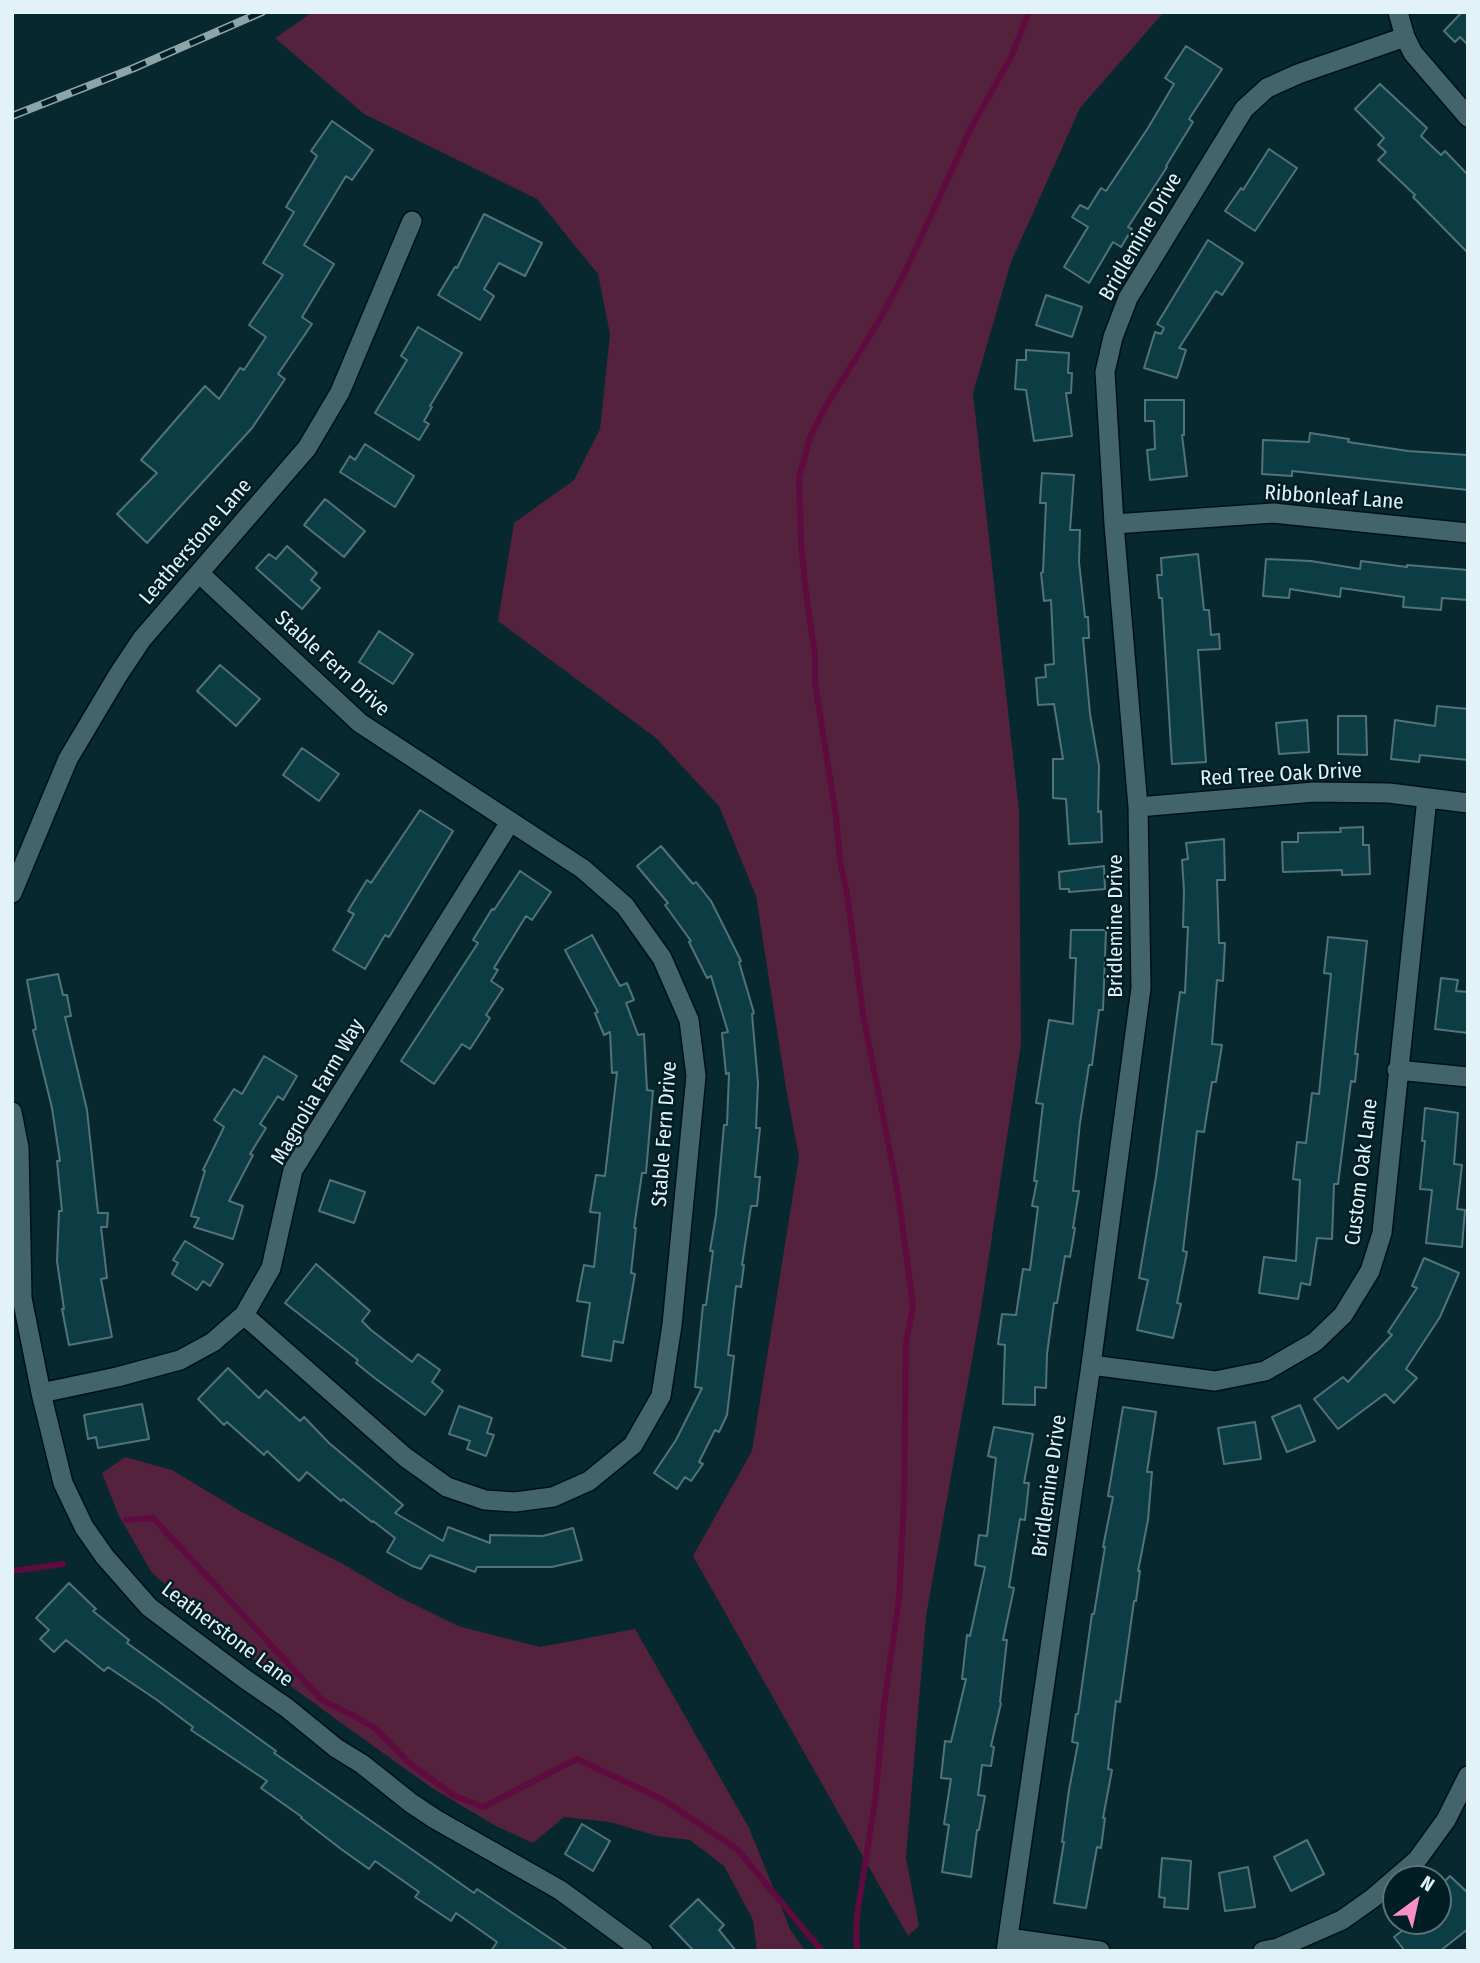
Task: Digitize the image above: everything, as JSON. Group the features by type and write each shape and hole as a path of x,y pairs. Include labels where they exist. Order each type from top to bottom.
{"street":[{"path":"1398,12 1413,53 1468,117"},
{"name":"Bridlemine Drive","path":"1007,1944 1091,1364 1141,988 1138,807 1114,524 1105,372 1113,337 1128,298 1244,109 1267,88 1298,74 1405,37"},
{"name":"Leatherstone Lane","path":"12,893 68,759 93,714 142,639 307,448 340,392 412,221"},
{"name":"Ribbonleaf Lane","path":"1114,524 1273,513 1468,533"},
{"name":"Stable Fern Drive","path":"199,573 360,723 583,869 625,906 662,958 689,1020 696,1076 672,1325 661,1396 633,1444 589,1481 553,1497 516,1502 485,1500 447,1487 405,1457 244,1315"},
{"name":"Red Tree Oak Drive","path":"1138,807 1314,792 1389,793 1468,803"},
{"name":"Custom Oak Lane","path":"1091,1364 1215,1381 1265,1371 1315,1342 1325,1333 1343,1315 1370,1271 1382,1233 1427,798"},
{"name":"Magnolia Farm Way","path":"41,1392 117,1377 180,1360 213,1342 244,1315 271,1269 293,1170 510,822"},
{"path":"1397,1070 1468,1077"},
{"name":"Leatherstone Lane","path":"12,1112 19,1148 22,1298 41,1392 63,1483 84,1527 105,1557 149,1607 287,1708 336,1748 362,1764 435,1819 560,1890 643,1951"},
{"path":"1263,1951 1278,1948 1342,1920 1373,1898 1416,1860 1446,1820 1468,1776"},
{"path":"1007,1944 1100,1951"}],"shaded area":[{"path":"313,12 1164,12 1080,108 1011,262 973,393 1019,811 1021,1044 981,1309 926,1616 906,1858 919,1926 908,1936 693,1556 752,1451 799,1157 756,896 719,806 656,738 498,621 514,523 574,480 600,429 610,334 598,274 537,199 364,114 275,38"},
{"path":"125,1457 172,1470 242,1512 458,1626 540,1647 635,1629 749,1828 790,1929 805,1951 757,1951 753,1920 724,1866 690,1840 657,1836 610,1822 564,1817 533,1843 496,1826 432,1788 337,1720 232,1643 152,1573 118,1514 102,1473"}],"building":[{"path":"1462,12 1468,12 1468,45 1460,37 1455,42 1444,31"},
{"path":"1186,46 1222,69 1189,119 1193,122 1128,227 1132,229 1121,247 1113,242 1089,283 1064,267 1088,227 1072,217 1080,205 1088,209 1101,188 1106,191 1148,128 1174,84 1165,78"},
{"path":"1380,84 1427,128 1421,136 1441,155 1445,151 1468,175 1468,253 1413,197 1415,195 1378,160 1386,152 1378,145 1384,138 1355,109"},
{"path":"332,121 373,150 352,180 346,176 304,245 334,264 302,317 312,324 278,374 285,379 252,428 147,543 117,514 157,473 141,460 205,386 219,399 240,368 244,370 266,337 249,325 283,275 263,263 294,212 286,207 317,156 311,151"},
{"path":"1269,149 1297,168 1255,231 1225,211 1241,188 1243,190"},
{"path":"484,214 542,243 525,276 499,263 484,289 494,296 480,320 438,295 455,267 457,268"},
{"path":"1208,240 1243,263 1222,295 1216,291 1179,348 1186,350 1177,378 1144,368 1155,332 1161,334 1164,328 1157,324"},
{"path":"1046,295 1082,307 1072,337 1036,325"},
{"path":"418,327 462,353 430,406 432,407 424,421 429,424 419,440 375,413 407,360 401,356"},
{"path":"1026,350 1069,353 1071,393 1066,393 1072,436 1034,441 1026,390 1015,389 1017,360 1026,360"},
{"path":"1145,400 1184,400 1182,435 1187,476 1150,480 1147,450 1155,449 1154,421 1145,421"},
{"path":"1310,433 1408,451 1468,455 1468,490 1292,471 1292,476 1262,474 1263,440 1309,442"},
{"path":"365,444 414,476 395,507 340,472 350,456 355,460"},
{"path":"1042,473 1074,475 1070,530 1080,530 1079,562 1089,638 1083,638 1090,714 1099,766 1098,812 1101,811 1102,842 1069,844 1066,799 1053,798 1053,759 1063,759 1054,704 1038,705 1036,678 1046,677 1045,665 1054,664 1051,600 1044,601 1041,573 1046,503 1040,503"},
{"path":"325,499 365,531 344,557 304,525"},
{"path":"287,546 317,573 311,580 320,588 302,609 256,568 269,554 276,559"},
{"path":"1198,554 1204,610 1209,610 1211,635 1219,634 1220,649 1198,650 1206,762 1172,764 1162,598 1159,598 1157,575 1162,575 1161,558"},
{"path":"1266,559 1311,561 1360,569 1361,561 1407,567 1468,570 1468,600 1442,598 1441,610 1403,607 1404,597 1341,588 1340,597 1290,589 1289,598 1263,596"},
{"path":"379,631 413,654 393,684 359,662"},
{"path":"220,665 260,699 236,726 197,691"},
{"path":"1437,706 1468,709 1468,760 1420,755 1419,762 1391,759 1395,720 1435,726"},
{"path":"1338,716 1366,716 1367,755 1338,754"},
{"path":"1307,720 1309,752 1279,754 1276,723"},
{"path":"302,748 339,774 319,801 283,775"},
{"path":"420,810 453,831 389,937 385,935 365,969 333,950 354,914 348,911 367,880 371,883"},
{"path":"1363,827 1363,845 1369,845 1370,874 1342,875 1342,870 1283,872 1282,842 1298,842 1298,833 1341,832 1340,828"},
{"path":"1224,839 1225,880 1217,880 1219,943 1225,943 1223,981 1217,980 1212,1044 1222,1045 1216,1082 1212,1082 1204,1132 1197,1131 1183,1251 1187,1252 1177,1303 1181,1304 1173,1338 1137,1330 1148,1280 1139,1278 1156,1177 1180,992 1185,993 1188,927 1183,927 1182,860 1188,859 1186,843"},
{"path":"661,846 711,901 741,961 739,962 754,1013 758,1083 756,1128 760,1128 755,1177 760,1177 757,1206 751,1206 741,1287 736,1286 728,1355 734,1356 727,1415 719,1432 715,1430 699,1462 703,1464 691,1481 685,1477 677,1489 654,1473 676,1440 702,1388 695,1387 703,1305 706,1305 713,1251 710,1251 724,1125 727,1125 729,1073 726,1074 722,1033 728,1032 711,976 707,978 689,942 691,941 665,905 668,903 637,866"},
{"path":"1104,866 1105,889 1069,892 1069,889 1060,889 1059,872"},
{"path":"520,871 551,892 532,920 526,916 494,968 498,970 491,981 503,989 486,1015 490,1018 470,1049 462,1044 434,1084 401,1061 478,943 473,940 492,909 494,910"},
{"path":"1071,930 1106,930 1103,1010 1099,1010 1092,1065 1089,1065 1080,1123 1073,1191 1079,1191 1075,1228 1070,1257 1065,1256 1057,1303 1054,1303 1047,1354 1046,1388 1035,1387 1035,1405 1003,1404 1005,1345 998,1344 1002,1314 1016,1315 1023,1269 1030,1270 1038,1207 1032,1206 1037,1181 1034,1181 1043,1104 1036,1103 1049,1020 1073,1024 1076,958 1070,958"},
{"path":"592,935 620,986 627,983 634,1000 626,1003 638,1035 644,1034 647,1090 653,1091 646,1173 642,1173 634,1228 631,1273 635,1274 623,1343 614,1341 611,1361 582,1356 590,1303 577,1301 584,1265 594,1267 600,1213 590,1212 596,1175 605,1176 617,1072 612,1073 610,1032 604,1035 595,1013 598,1012 565,950"},
{"path":"1328,937 1367,941 1355,1054 1358,1054 1355,1082 1351,1081 1338,1184 1334,1184 1332,1239 1317,1238 1310,1285 1301,1283 1298,1299 1259,1293 1264,1257 1296,1261 1300,1180 1293,1179 1297,1142 1306,1143 1312,1093 1319,1094 1331,974 1324,973"},
{"path":"58,974 63,995 67,995 71,1016 65,1017 87,1110 98,1213 108,1213 107,1227 101,1227 107,1278 101,1279 112,1337 69,1345 57,1261 59,1211 62,1211 57,1161 60,1161 52,1108 33,1030 36,1029 27,980"},
{"path":"1441,978 1458,980 1456,991 1468,992 1468,1033 1435,1029"},
{"path":"264,1056 297,1076 283,1100 278,1096 260,1124 266,1128 250,1154 253,1155 229,1201 243,1206 233,1239 194,1227 199,1218 191,1216 205,1171 203,1170 224,1127 214,1120 234,1089 242,1094"},
{"path":"1425,1108 1458,1113 1454,1164 1462,1165 1457,1209 1465,1210 1462,1247 1426,1243 1432,1190 1420,1189"},
{"path":"330,1180 365,1192 354,1223 319,1211"},
{"path":"185,1241 223,1264 210,1286 203,1281 197,1290 172,1274 178,1263 173,1260"},
{"path":"1424,1258 1459,1273 1440,1317 1406,1369 1417,1378 1394,1403 1385,1394 1338,1429 1314,1399 1343,1377 1348,1382 1392,1335 1388,1332 1417,1288 1412,1286"},
{"path":"316,1264 370,1311 362,1321 371,1330 412,1362 418,1354 440,1370 432,1382 443,1391 425,1415 356,1363 358,1360 285,1303"},
{"path":"228,1368 259,1398 266,1390 300,1421 304,1417 329,1443 403,1505 395,1513 443,1541 448,1527 490,1543 490,1535 543,1536 573,1528 582,1560 552,1567 477,1567 475,1572 430,1555 421,1569 412,1566 387,1552 395,1538 343,1499 341,1501 307,1472 299,1481 267,1451 264,1455 227,1422 224,1425 198,1399"},
{"path":"142,1404 149,1439 98,1448 96,1437 88,1439 84,1415"},
{"path":"1300,1405 1315,1441 1287,1452 1272,1417"},
{"path":"459,1406 492,1418 487,1433 494,1435 486,1456 467,1449 470,1441 449,1434"},
{"path":"1123,1407 1156,1412 1147,1472 1152,1472 1136,1601 1120,1702 1116,1701 1108,1769 1112,1770 1103,1818 1101,1848 1097,1847 1086,1908 1054,1903 1078,1743 1072,1742 1113,1497 1108,1496"},
{"path":"1255,1422 1261,1459 1224,1464 1218,1428"},
{"path":"994,1427 1033,1434 1024,1483 1029,1483 1025,1520 1020,1519 1009,1587 1014,1588 1003,1640 1007,1640 1001,1703 991,1746 994,1747 991,1766 982,1765 978,1795 985,1796 971,1877 942,1872 949,1825 944,1824 951,1779 941,1778 945,1741 951,1742 966,1679 962,1679 967,1635 970,1636 985,1567 975,1565 979,1535 987,1536 996,1458 988,1456"},
{"path":"69,1583 96,1609 93,1611 129,1640 127,1643 276,1751 274,1753 474,1893 477,1889 569,1951 491,1951 497,1942 456,1913 451,1921 415,1897 419,1892 375,1861 369,1869 261,1788 267,1781 191,1730 193,1727 157,1700 108,1667 104,1671 66,1640 54,1652 40,1639 49,1630 36,1618"},
{"path":"582,1824 610,1841 593,1871 565,1854"},
{"path":"1307,1840 1324,1874 1291,1891 1274,1857"},
{"path":"1162,1858 1191,1861 1188,1909 1164,1907 1165,1898 1159,1897"},
{"path":"1248,1867 1255,1907 1225,1911 1219,1873"},
{"path":"1452,1878 1468,1893 1468,1929 1440,1951 1405,1951 1394,1937 1452,1935"},
{"path":"698,1899 724,1925 719,1930 736,1951 694,1951 670,1926"}],"waterway":[{"path":"858,1951 857,1915 875,1801 884,1705 899,1599 904,1499 906,1343 913,1306 898,1193 863,1014 815,683 815,656 801,541 799,478 810,437 906,270 971,128 1011,57 1029,12"},
{"path":"126,1520 153,1518 322,1700 376,1729 408,1762 453,1795 483,1807 577,1759 662,1799 737,1849 822,1951"},
{"path":"12,1571 63,1564"}],"railway":[{"path":"12,116 134,68 262,12"}]}
